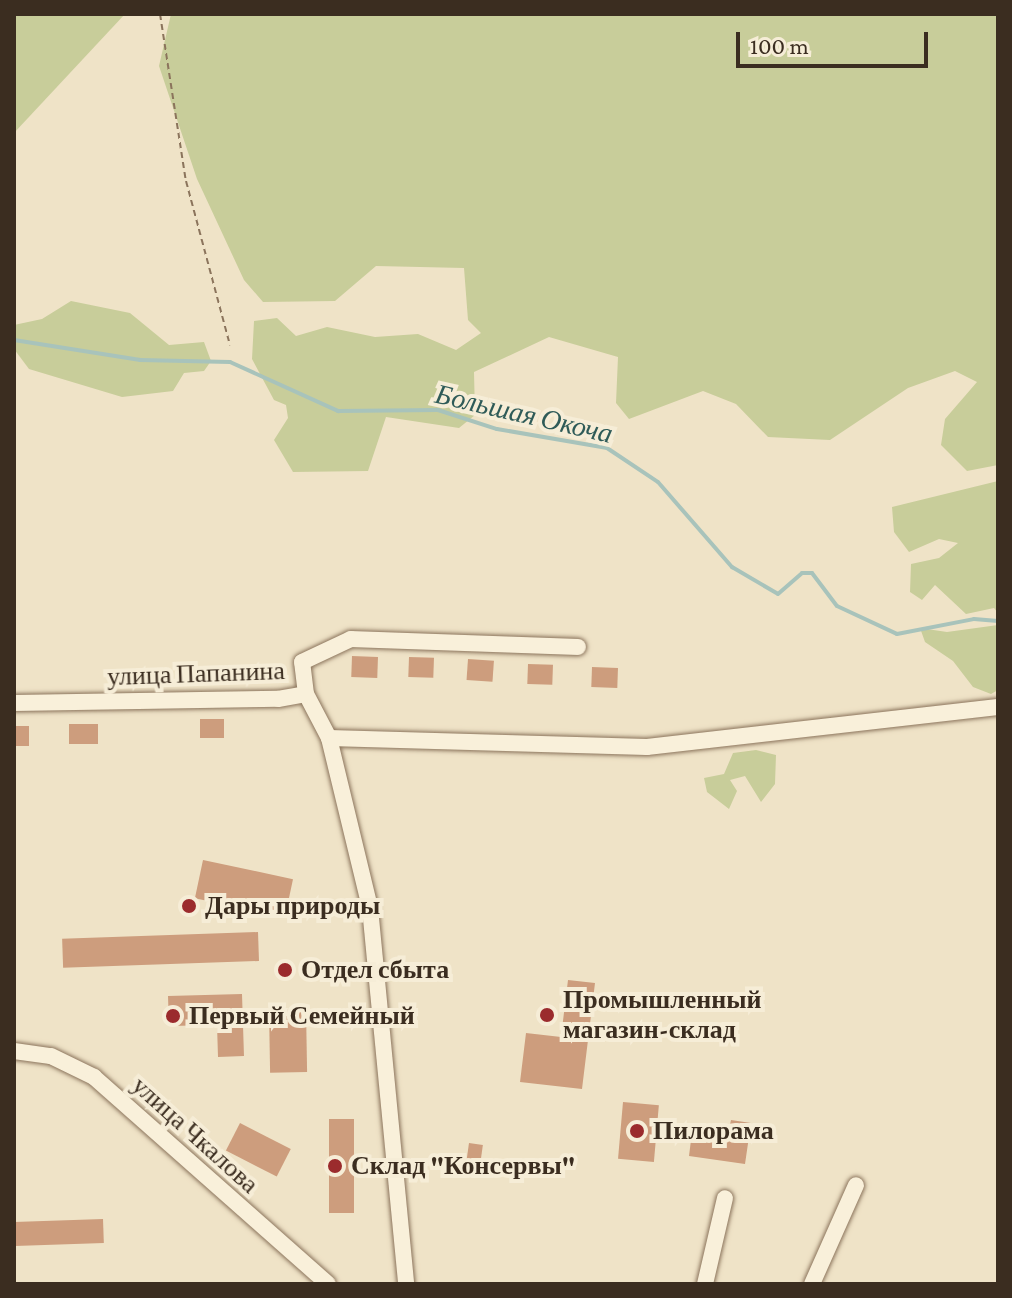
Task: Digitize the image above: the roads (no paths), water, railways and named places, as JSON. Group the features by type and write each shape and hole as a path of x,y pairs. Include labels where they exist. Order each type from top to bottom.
{"street":[{"name":"улица Папанина","path":"14,703 306,694 302,662 351,639 578,647"},
{"path":"306,694 329,738 370,908 406,1284"},
{"path":"329,738 647,747 998,707"},
{"name":"улица Чкалова","path":"14,1051 51,1056 94,1077 328,1284"},
{"path":"812,1284 856,1185"},
{"path":"705,1284 725,1198"}],"waterway":[{"name":"Большая Окоча","path":"14,340 140,360 230,362 338,411 438,410 497,429 607,448 658,482 732,567 778,594 802,573 812,573 837,606 897,634 974,619 998,621"}],"place":[{"name":"Дары природы","path":"189,906"},
{"name":"Отдел сбыта","path":"285,970"},
{"name":"Промышленный магазин-склад","path":"547,1015"},
{"name":"Первый Семейный","path":"173,1016"},
{"name":"Пилорама","path":"637,1131"},
{"name":"Склад \"Консервы\"","path":"335,1166"}]}
